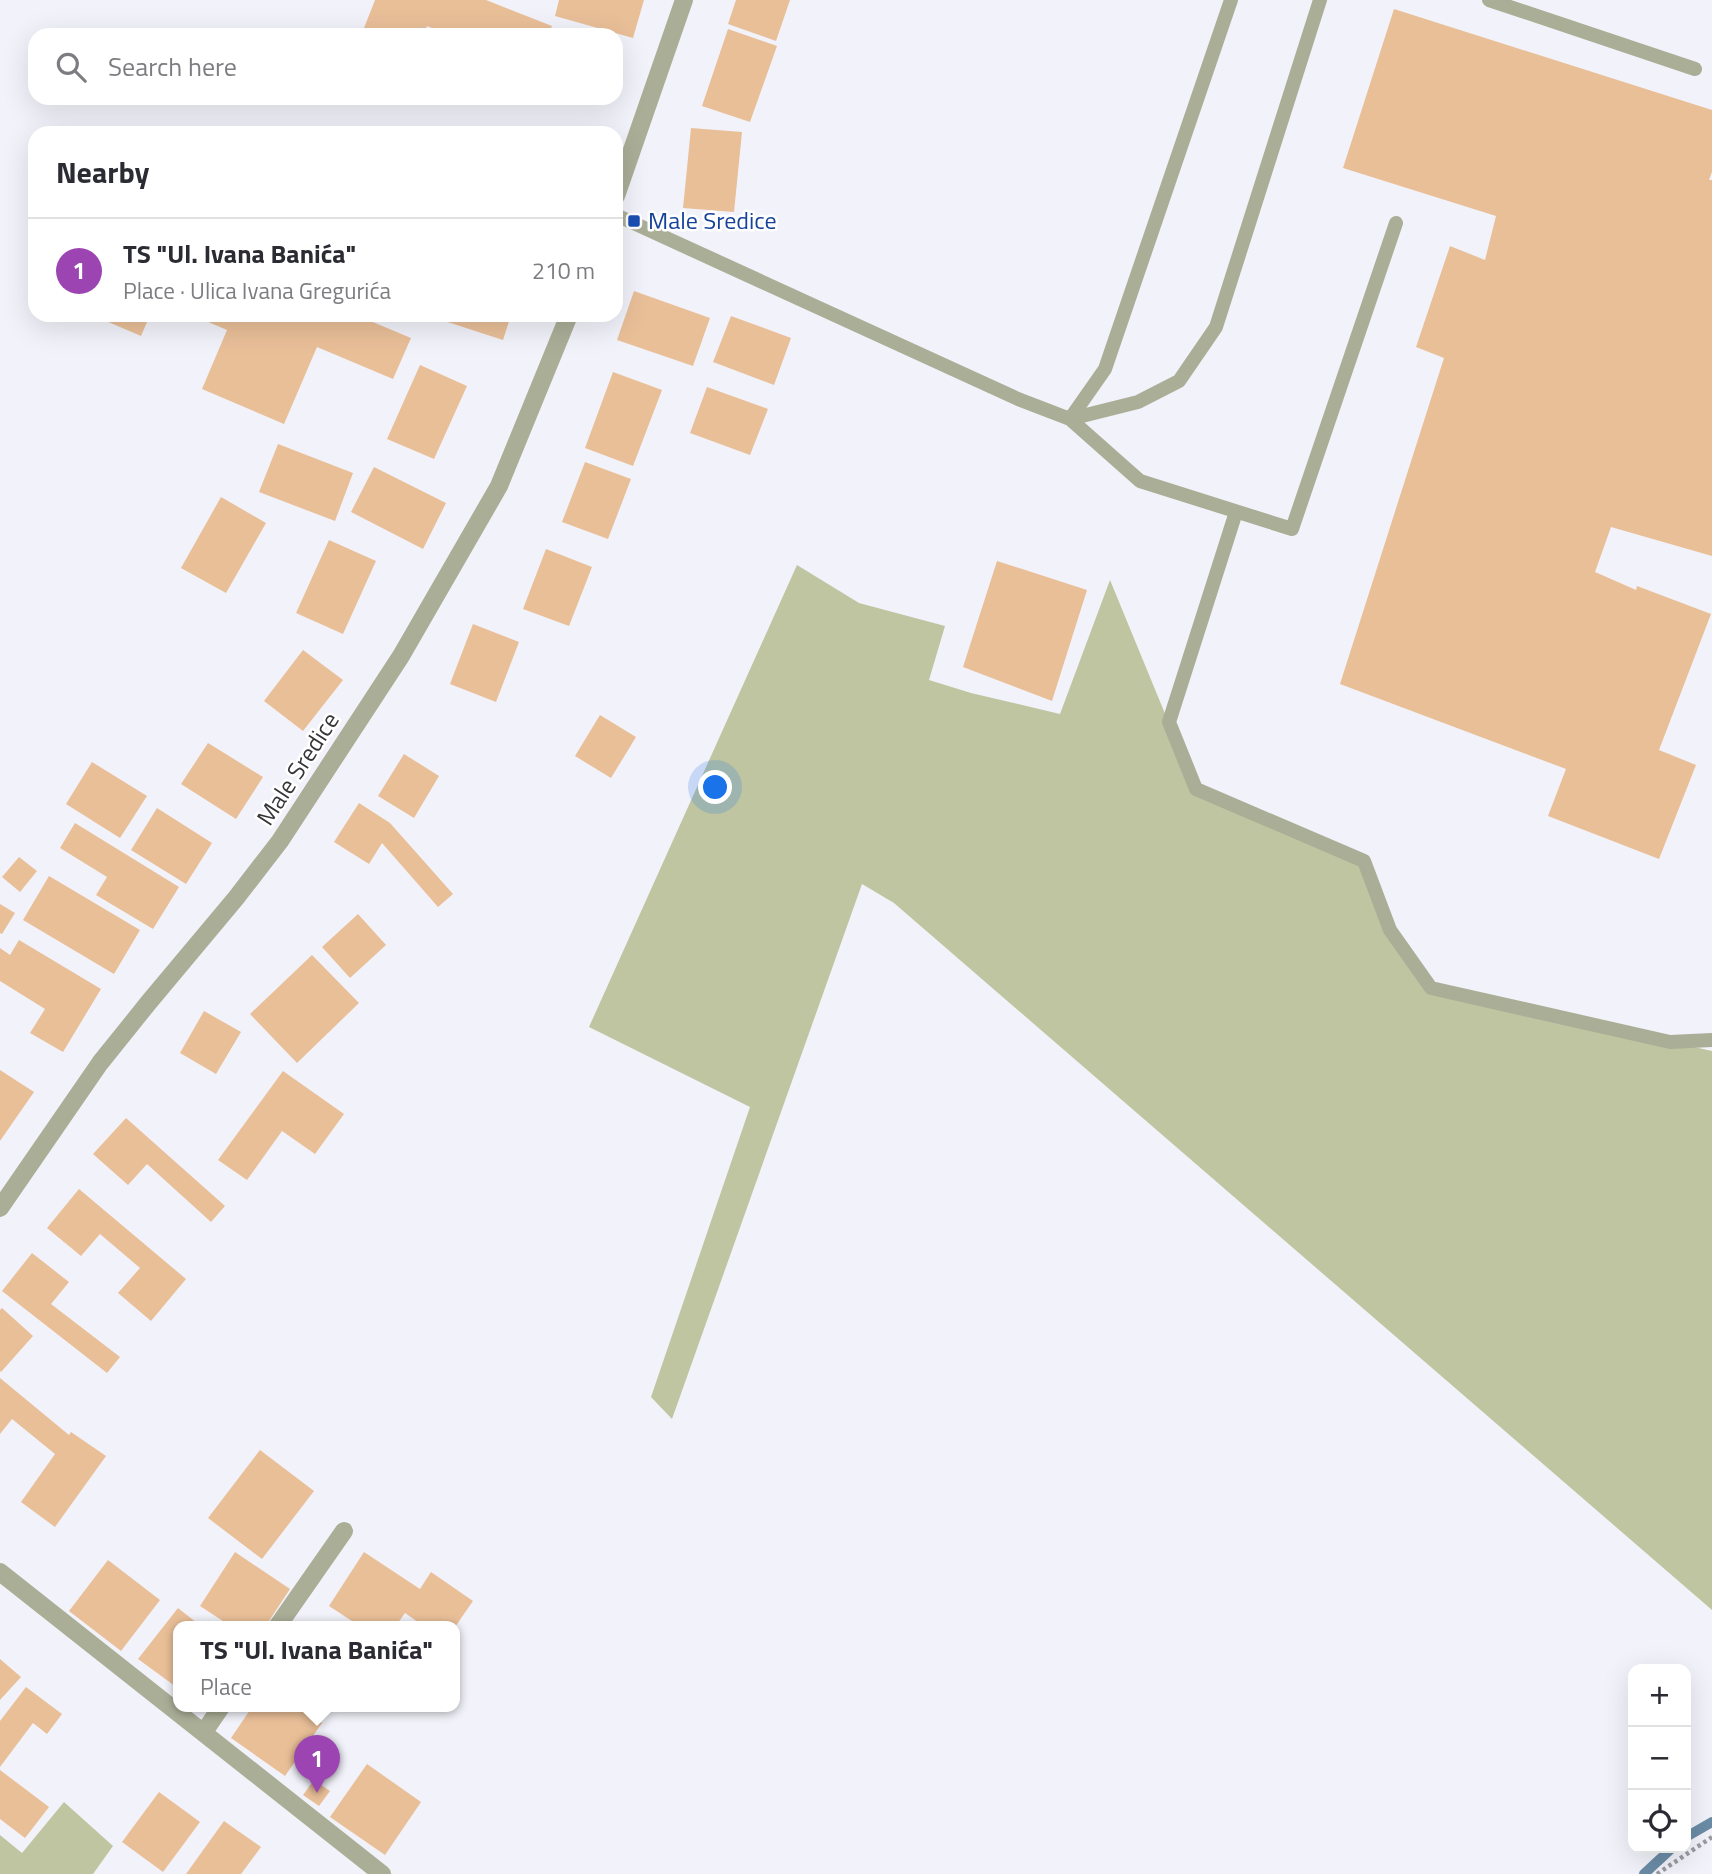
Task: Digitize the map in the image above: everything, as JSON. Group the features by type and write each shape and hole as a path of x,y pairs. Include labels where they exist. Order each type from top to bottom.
{"street":[{"path":"623,177 684,0"},
{"name":"Male Sredice","path":"0,1208 100,1063 280,841 401,656 499,486 566,322"},
{"path":"281,1621 344,1531"},
{"path":"0,1572 173,1708"},
{"path":"178,1712 382,1874"},
{"path":"204,1732 218,1712"}],"lane":[{"path":"1070,419 1105,369 1231,0"},
{"path":"1070,419 1138,402 1180,381 1216,327 1320,0"},
{"path":"1489,0 1695,69"},
{"path":"623,218 1018,399 1070,419 1140,481 1292,529 1396,223"},
{"path":"1236,512 1169,722 1196,789 1364,861 1390,930 1431,988 1670,1042 1712,1040"}],"path":[{"path":"1657,1874 1712,1837"}],"green space":[{"path":"797,565 859,603 945,626 929,680 1060,714 1110,580 1196,789 1364,861 1390,930 1431,988 1712,1051 1712,1610 894,903 862,884 672,1419 651,1397 750,1107 589,1027"},
{"path":"64,1802 113,1846 93,1874 0,1874 0,1835 22,1853"}],"building":[{"path":"375,0 486,0 552,26 551,28 364,28"},
{"path":"559,0 644,0 633,38 623,35 623,28 598,28 555,16"},
{"path":"736,0 790,0 776,41 728,24"},
{"path":"1394,9 1712,110 1712,172 1709,180 1712,180 1712,556 1611,527 1595,572 1636,590 1637,586 1711,614 1659,750 1696,765 1659,859 1548,816 1566,769 1340,684 1444,358 1416,347 1450,246 1485,260 1496,216 1343,168"},
{"path":"728,29 777,46 750,122 702,106"},
{"path":"691,128 742,132 734,212 683,208"},
{"path":"634,291 710,318 693,366 617,340"},
{"path":"731,316 791,338 774,385 713,362"},
{"path":"108,322 147,322 141,336"},
{"path":"208,322 373,322 411,338 393,379 317,347 284,424 202,389 227,330"},
{"path":"448,322 509,322 503,340"},
{"path":"420,365 467,386 434,459 387,439"},
{"path":"613,372 662,390 633,466 585,448"},
{"path":"707,387 768,409 750,455 690,433"},
{"path":"278,444 353,473 335,521 259,492"},
{"path":"585,462 631,479 608,539 562,522"},
{"path":"374,467 446,503 423,549 351,512"},
{"path":"221,497 266,523 226,593 181,568"},
{"path":"329,540 376,561 343,634 296,613"},
{"path":"546,549 592,567 569,626 523,609"},
{"path":"997,561 1087,590 1052,701 963,667"},
{"path":"473,624 519,642 496,702 450,684"},
{"path":"303,650 343,680 303,731 264,701"},
{"path":"600,715 636,737 611,778 575,756"},
{"path":"208,743 263,777 236,819 181,784"},
{"path":"404,754 439,776 414,818 378,796"},
{"path":"92,762 147,796 120,838 66,804"},
{"path":"359,803 390,823 453,894 438,907 382,843 369,864 334,842"},
{"path":"157,808 212,843 186,884 131,850"},
{"path":"75,823 179,887 153,929 96,895 107,877 60,848"},
{"path":"19,857 37,871 20,892 2,877"},
{"path":"49,876 140,930 114,974 23,920"},
{"path":"0,904 15,913 2,934 0,933"},
{"path":"358,914 386,945 350,978 322,947"},
{"path":"19,940 101,989 63,1052 30,1033 45,1009 0,981 0,948 10,955"},
{"path":"312,955 359,1003 297,1063 250,1014"},
{"path":"204,1011 241,1032 216,1074 180,1053"},
{"path":"0,1070 34,1092 0,1141"},
{"path":"283,1071 344,1114 315,1154 282,1131 247,1180 218,1160"},
{"path":"126,1118 225,1206 211,1222 147,1164 128,1185 93,1154"},
{"path":"79,1189 186,1279 151,1321 118,1293 140,1268 100,1234 81,1256 47,1228"},
{"path":"32,1253 69,1282 51,1304 120,1357 107,1373 2,1291"},
{"path":"2,1308 33,1336 1,1372 0,1310"},
{"path":"0,1378 69,1435 71,1432 106,1456 55,1527 21,1502 55,1454 12,1419 0,1434"},
{"path":"260,1450 314,1491 262,1559 208,1518"},
{"path":"235,1552 290,1589 269,1621 223,1621 200,1606"},
{"path":"364,1552 420,1589 431,1572 473,1601 459,1621 416,1621 405,1613 399,1621 352,1621 329,1606"},
{"path":"108,1560 160,1600 121,1651 69,1611"},
{"path":"178,1608 194,1621 173,1621 173,1685 138,1659"},
{"path":"0,1659 21,1677 0,1700"},
{"path":"26,1687 62,1714 47,1734 33,1723 0,1767 0,1721"},
{"path":"249,1712 306,1712 322,1723 285,1776 231,1738"},
{"path":"367,1764 421,1802 385,1855 330,1817"},
{"path":"0,1770 49,1807 25,1838 0,1819"},
{"path":"314,1780 330,1791 319,1806 303,1795"},
{"path":"159,1792 200,1822 163,1872 122,1842"},
{"path":"224,1821 261,1847 241,1874 186,1874"}],"waterway":[{"path":"1691,1834 1712,1822"},
{"path":"1644,1874 1667,1853"}],"place":[{"name":"Male Sredice","path":"634,221"},
{"name":"TS \"Ul. Ivana Banića\"","path":"317,1793"}]}
